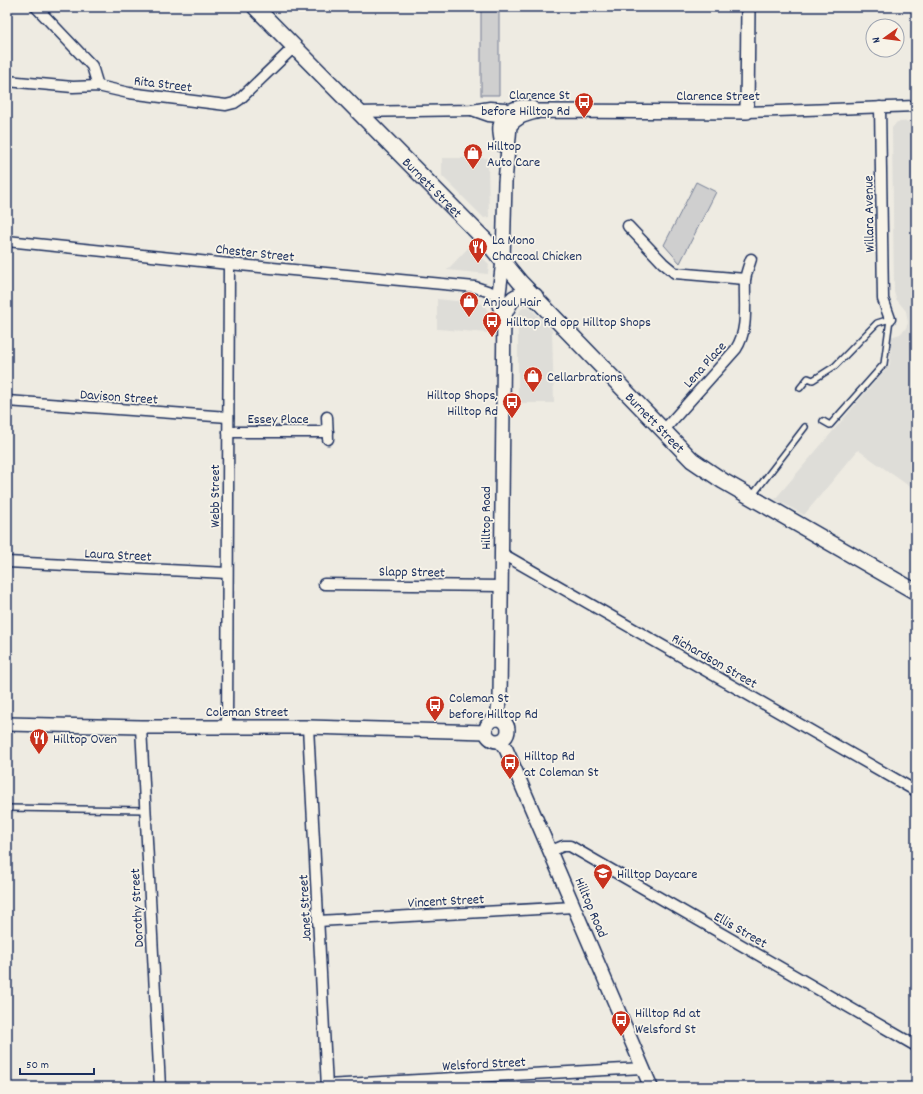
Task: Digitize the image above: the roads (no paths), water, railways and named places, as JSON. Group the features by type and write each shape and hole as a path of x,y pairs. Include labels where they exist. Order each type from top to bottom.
{"main road":[{"name":"Burnett Street","path":"255,7 487,242 535,296 692,460 752,497 916,592"},
{"path":"503,317 514,296 535,296"}],"street":[{"path":"36,7 92,66 98,86"},
{"path":"747,112 748,7"},
{"name":"Rita Street","path":"7,81 73,87 98,86 129,93 226,105 240,99 294,47"},
{"name":"Clarence Street","path":"357,112 472,110 489,116 512,116 539,111 747,112 916,106"},
{"name":"Willara Avenue","path":"880,107 883,299 890,319"},
{"name":"Hilltop Road","path":"503,317 499,305 499,293 503,261 505,182 512,116"},
{"path":"628,226 663,263 675,273 745,278"},
{"name":"Chester Street","path":"7,241 475,287 493,293 499,293"},
{"name":"Lena Place","path":"663,431 736,350 742,341 744,332 746,293 745,278 751,258"},
{"name":"Hilltop Road","path":"496,719 500,702 503,317 505,283 503,261"},
{"name":"Webb Street","path":"227,728 229,264"},
{"name":"Davison Street","path":"7,401 228,417"},
{"name":"Essey Place","path":"228,432 328,436 327,417"},
{"name":"Richardson Street","path":"501,553 916,791"},
{"name":"Laura Street","path":"7,562 227,573"},
{"name":"Slapp Street","path":"324,584 501,586"},
{"path":"496,719 504,721 508,727 505,738 496,741 490,738 486,732 489,722 496,719"},
{"name":"Coleman Street","path":"7,724 227,728 308,727 486,732"},
{"name":"Dorothy Street","path":"141,727 160,1087"},
{"name":"Janet Street","path":"308,727 327,1086"},
{"name":"Hilltop Road","path":"500,740 514,765 651,1087"},
{"name":"Ellis Street","path":"551,851 564,846 570,846 916,1046"},
{"name":"Vincent Street","path":"318,921 574,907"},
{"name":"Welsford Street","path":"327,1086 643,1068"}],"lane":[{"path":"800,388 808,378 813,380 835,366 877,323 890,319 884,364 830,425 823,421"},
{"path":"752,497 805,427"},
{"path":"7,808 145,810"}],"place":[{"name":"Clarence St before Hilltop Rd","path":"584,119"},
{"name":"Hilltop Auto Care","path":"473,170"},
{"name":"La Mono Charcoal Chicken","path":"478,264"},
{"name":"Anjoul Hair","path":"469,318"},
{"name":"Hilltop Rd opp Hilltop Shops","path":"492,338"},
{"name":"Cellarbrations","path":"533,393"},
{"name":"Hilltop Shops, Hilltop Rd","path":"512,419"},
{"name":"Coleman St before Hilltop Rd","path":"435,722"},
{"name":"Hilltop Oven","path":"39,755"},
{"name":"Hilltop Rd at Coleman St","path":"510,780"},
{"name":"Hilltop Daycare","path":"603,890"},
{"name":"Hilltop Rd at Welsford St","path":"621,1037"}]}
